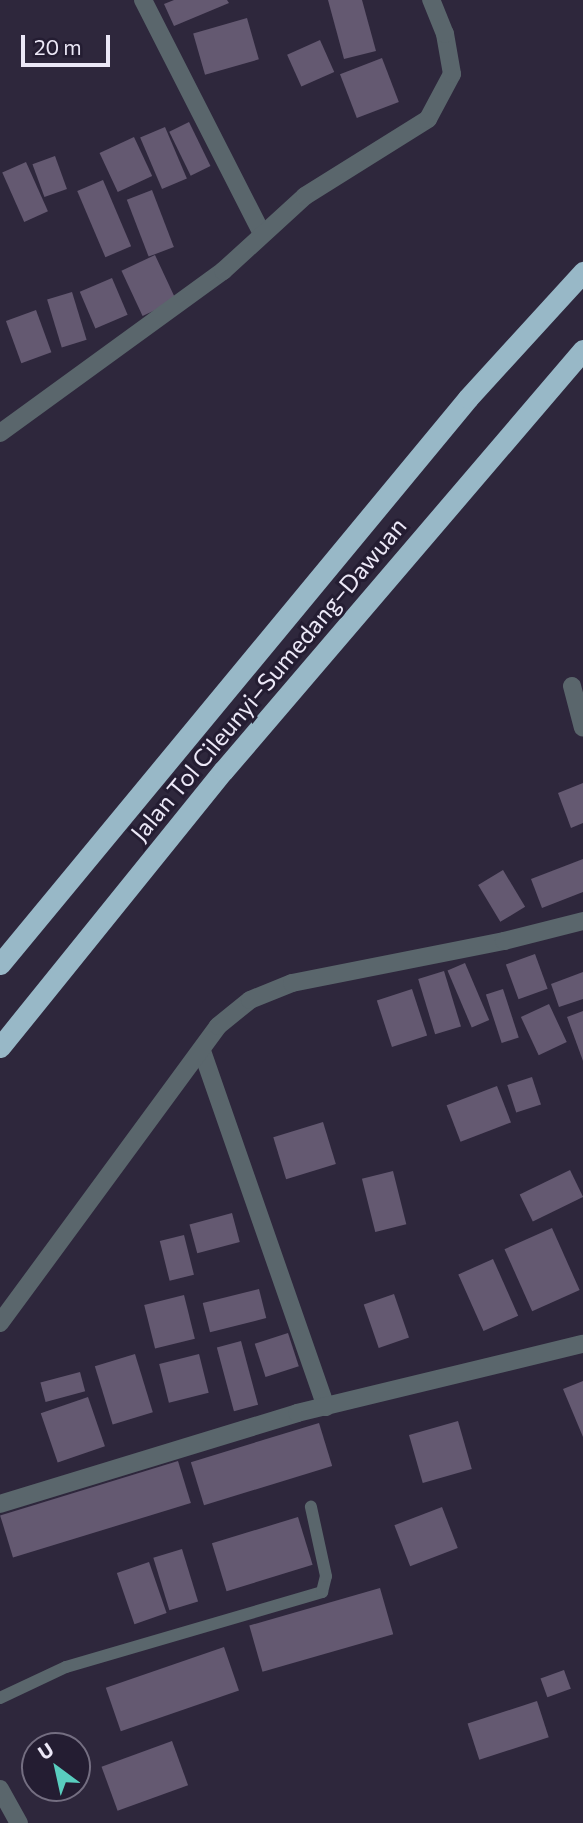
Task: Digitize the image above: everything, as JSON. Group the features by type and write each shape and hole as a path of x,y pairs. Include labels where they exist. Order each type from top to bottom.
{"highway":[{"name":"Jalan Tol Cileunyi–Sumedang–Dawuan","path":"0,964 468,398 583,272"},
{"name":"Jalan Tol Cileunyi–Sumedang–Dawuan","path":"0,1047 223,771 583,350"}],"street":[{"path":"143,0 261,234"},
{"path":"0,433 223,271 304,196 428,119 452,74 445,34 431,0"},
{"path":"572,686 583,728"},
{"path":"0,1322 218,1026 250,1000 292,983 505,942 583,921"},
{"path":"202,1051 326,1406"},
{"path":"0,1504 326,1406 583,1344"},
{"path":"0,1789 19,1823"}],"lane":[{"path":"0,1698 66,1667 322,1592 326,1576 311,1507"}],"building":[{"path":"174,0 227,0 229,3 174,26 164,4"},
{"path":"328,0 362,0 376,51 344,59"},
{"path":"247,18 259,59 205,75 193,33"},
{"path":"320,40 334,72 301,87 287,55"},
{"path":"382,58 399,102 357,118 340,74"},
{"path":"189,122 210,166 191,176 169,132"},
{"path":"165,127 187,179 162,189 140,138"},
{"path":"134,137 152,176 118,192 100,153"},
{"path":"55,156 67,189 44,197 32,164"},
{"path":"26,162 48,211 24,222 2,173"},
{"path":"103,180 131,246 105,257 77,191"},
{"path":"152,190 174,247 149,257 127,200"},
{"path":"155,255 176,300 143,316 121,271"},
{"path":"112,278 128,315 95,328 80,292"},
{"path":"72,292 87,340 62,347 47,300"},
{"path":"36,310 51,352 21,363 6,321"},
{"path":"583,783 583,823 571,828 558,793"},
{"path":"583,859 583,892 542,908 531,879"},
{"path":"503,870 525,907 500,922 478,885"},
{"path":"535,954 548,989 519,999 506,965"},
{"path":"465,963 489,1020 472,1027 448,970"},
{"path":"444,971 461,1026 435,1034 418,979"},
{"path":"583,972 583,999 559,1007 551,984"},
{"path":"412,989 427,1036 392,1047 377,1000"},
{"path":"503,989 519,1038 502,1043 486,995"},
{"path":"549,1004 567,1042 539,1055 521,1017"},
{"path":"583,1011 583,1061 567,1017"},
{"path":"532,1077 541,1105 516,1113 507,1085"},
{"path":"497,1086 511,1122 461,1142 447,1105"},
{"path":"323,1122 336,1164 286,1179 273,1137"},
{"path":"570,1170 583,1197 533,1222 520,1195"},
{"path":"393,1171 406,1224 375,1232 362,1179"},
{"path":"232,1213 240,1242 197,1253 189,1224"},
{"path":"552,1228 580,1290 532,1311 504,1249"},
{"path":"184,1235 194,1275 170,1281 160,1241"},
{"path":"493,1259 518,1316 484,1331 458,1274"},
{"path":"259,1289 266,1318 210,1332 203,1303"},
{"path":"394,1294 409,1337 379,1348 364,1304"},
{"path":"184,1295 195,1339 155,1349 144,1305"},
{"path":"288,1333 299,1366 266,1377 255,1344"},
{"path":"241,1341 258,1405 234,1411 217,1347"},
{"path":"135,1354 153,1412 113,1425 95,1366"},
{"path":"199,1354 209,1393 169,1403 159,1364"},
{"path":"80,1372 85,1391 46,1402 40,1383"},
{"path":"583,1381 583,1437 563,1389"},
{"path":"88,1397 105,1446 58,1462 41,1413"},
{"path":"458,1421 472,1469 423,1483 409,1435"},
{"path":"319,1423 332,1466 204,1505 191,1462"},
{"path":"178,1461 191,1503 13,1557 0,1515"},
{"path":"442,1507 458,1548 410,1566 394,1525"},
{"path":"298,1517 313,1565 227,1591 212,1543"},
{"path":"182,1549 198,1602 169,1610 153,1558"},
{"path":"149,1562 167,1613 134,1624 117,1573"},
{"path":"380,1588 393,1634 262,1672 249,1625"},
{"path":"224,1647 239,1690 121,1731 106,1688"},
{"path":"564,1670 571,1689 547,1697 541,1679"},
{"path":"537,1701 549,1737 479,1760 468,1724"},
{"path":"172,1741 188,1785 118,1811 102,1767"}]}
